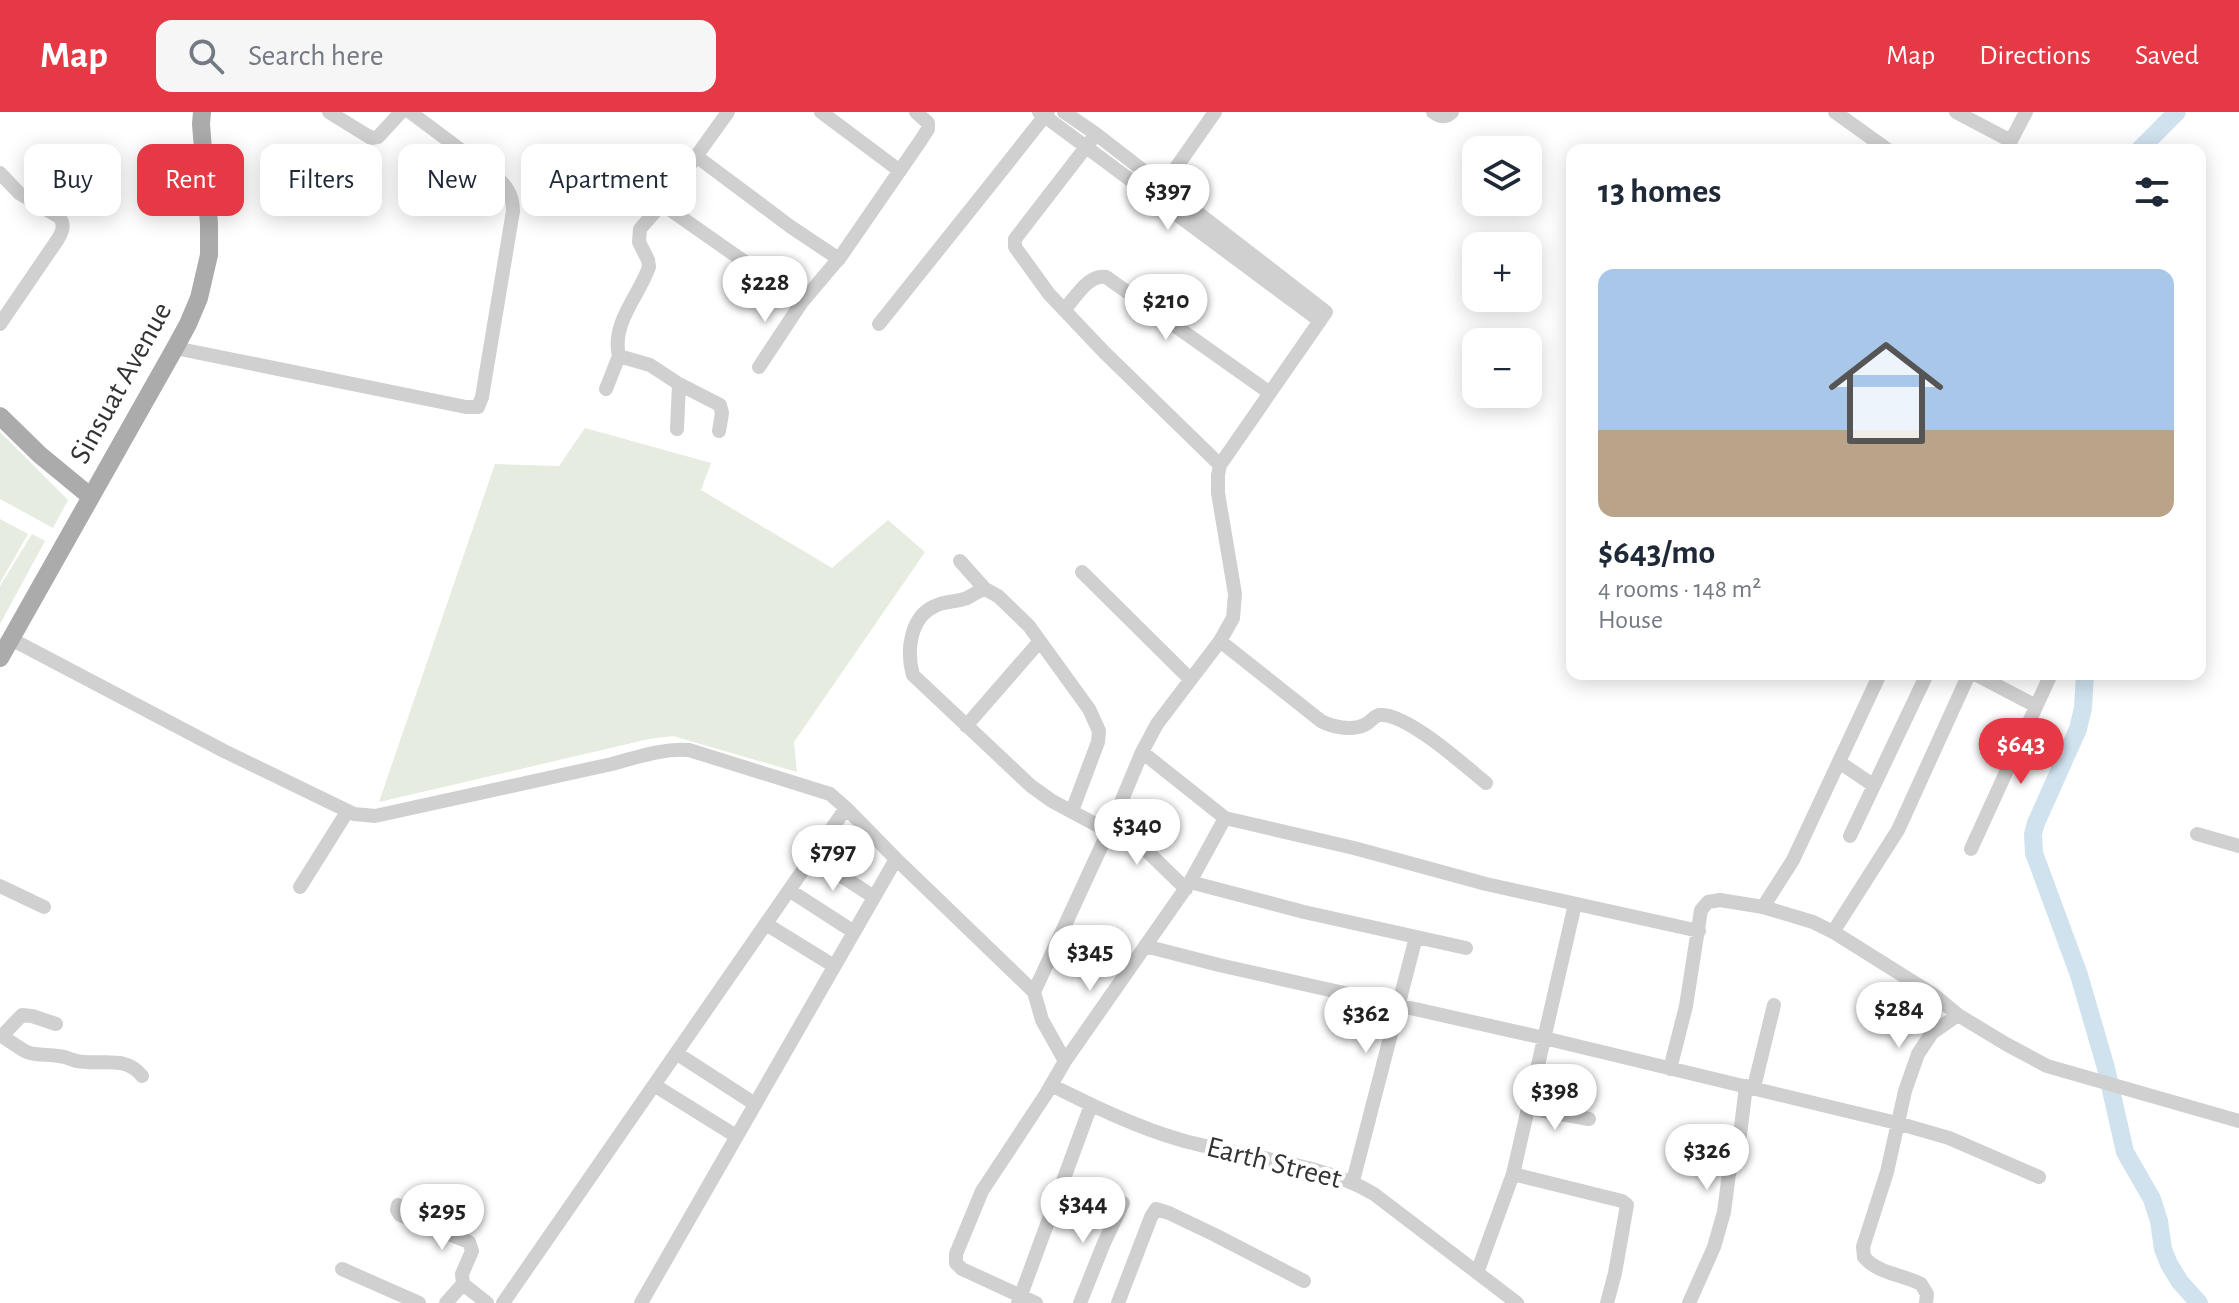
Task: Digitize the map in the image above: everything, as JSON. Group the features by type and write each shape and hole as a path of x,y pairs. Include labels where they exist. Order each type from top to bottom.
{"main road":[{"name":"Sinsuat Avenue","path":"3,652 175,348 199,298 209,255 202,112"},
{"path":"0,416 40,455 91,497"}],"street":[{"path":"329,112 372,138 378,137 401,112"},
{"path":"175,348 478,407 511,224 512,198 504,184 493,174 410,112"},
{"path":"728,112 696,156 839,259"},
{"path":"821,112 900,171"},
{"path":"759,367 802,302 839,259 928,129 928,123 916,112"},
{"path":"1064,112 1096,134 1158,192"},
{"path":"1158,192 1215,112"},
{"path":"1433,112 1447,116 1452,112"},
{"path":"1835,112 1880,144"},
{"path":"1956,112 2005,144"},
{"path":"2009,144 2026,112"},
{"path":"879,324 1017,154 1044,113 1085,148 1158,192 1323,316 1220,465 1218,493 1233,583 1233,618 1220,641 1157,724 1142,752 1034,992"},
{"path":"1096,134 1015,242 1017,251 1064,310 1220,465"},
{"path":"0,173 19,193 59,217 63,224 58,239 0,324"},
{"path":"606,389 619,356 617,344 622,321 649,267 639,242 639,233 651,216"},
{"path":"679,216 802,302"},
{"path":"1064,310 1092,278 1106,277 1270,393"},
{"path":"619,356 650,365 720,405 719,431"},
{"path":"677,429 679,384"},
{"path":"960,561 985,589 998,596 1029,626 1084,701 1099,731 1098,742 1072,811"},
{"path":"1082,572 1190,679"},
{"path":"985,589 937,605 917,621 912,637 911,664 915,679 1031,786 1072,811 1111,825 1188,886 1466,948"},
{"path":"966,726 1040,641"},
{"path":"1220,641 1321,721 1354,728 1366,725 1380,715 1398,720 1442,748 1486,783"},
{"path":"3,652 224,751 347,812 375,816 644,755 679,750 689,750 763,775 818,789 830,794 846,808 1034,992 1042,1020 1065,1061"},
{"path":"1763,907 1793,860 1877,680"},
{"path":"1850,836 1924,680"},
{"path":"1833,932 1898,830 1966,680"},
{"path":"1987,680 2036,706"},
{"path":"2002,688 2006,680"},
{"path":"1971,849 2048,680"},
{"path":"1142,752 1225,818 1354,848 1486,884 1699,931"},
{"path":"1839,762 1873,785"},
{"path":"503,1303 846,808"},
{"path":"300,887 347,812"},
{"path":"1036,1303 1019,1300 962,1269 956,1263 956,1254 982,1191 1065,1061 1188,886 1225,818"},
{"path":"2197,834 2239,846"},
{"path":"812,857 874,897"},
{"path":"641,1303 896,859"},
{"path":"0,886 44,907"},
{"path":"789,890 854,932"},
{"path":"1670,1069 1686,1006 1701,910 1708,902 1720,900 1763,907 1833,932 2027,1057 2239,1121"},
{"path":"1477,1273 1513,1174 1575,904"},
{"path":"766,924 834,966"},
{"path":"1353,1181 1416,937"},
{"path":"1145,946 1897,1123 1949,1138 2039,1177"},
{"path":"1689,1303 1714,1247 1724,1212 1729,1174 1750,1086 1774,1005"},
{"path":"56,1024 25,1015 20,1016 1,1035 25,1052 79,1062 126,1064 142,1076"},
{"path":"1926,1303 1927,1294 1921,1284 1878,1268 1866,1261 1863,1252 1887,1172 1905,1091 1921,1047 1932,1033 1958,1015"},
{"path":"676,1053 755,1104"},
{"path":"654,1085 736,1136"},
{"name":"Earth Street","path":"1051,1085 1147,1129 1181,1140 1353,1181 1517,1303"},
{"path":"1019,1300 1091,1105"},
{"path":"1528,1108 1589,1119"},
{"path":"1513,1174 1622,1201 1627,1205 1607,1303"},
{"path":"1080,1303 1123,1203"},
{"path":"398,1205 400,1215 469,1242 472,1251 462,1274 463,1284 487,1303"},
{"path":"1118,1303 1156,1209 1215,1235 1304,1281"},
{"path":"342,1269 419,1303"},
{"path":"446,1303 463,1284"}],"shaded area":[{"path":"585,428 711,463 701,490 832,568 888,520 925,552 794,742 797,772 673,736 379,802 495,464 559,466"},
{"path":"0,432 68,500 53,528 0,499"},
{"path":"0,519 28,534 0,583"},
{"path":"32,534 45,541 0,624 0,586"}],"waterway":[{"path":"2145,144 2177,112"},
{"path":"2085,680 2078,729 2036,823 2034,853 2079,975 2106,1068 2125,1152 2152,1199 2169,1264 2199,1303"}]}
